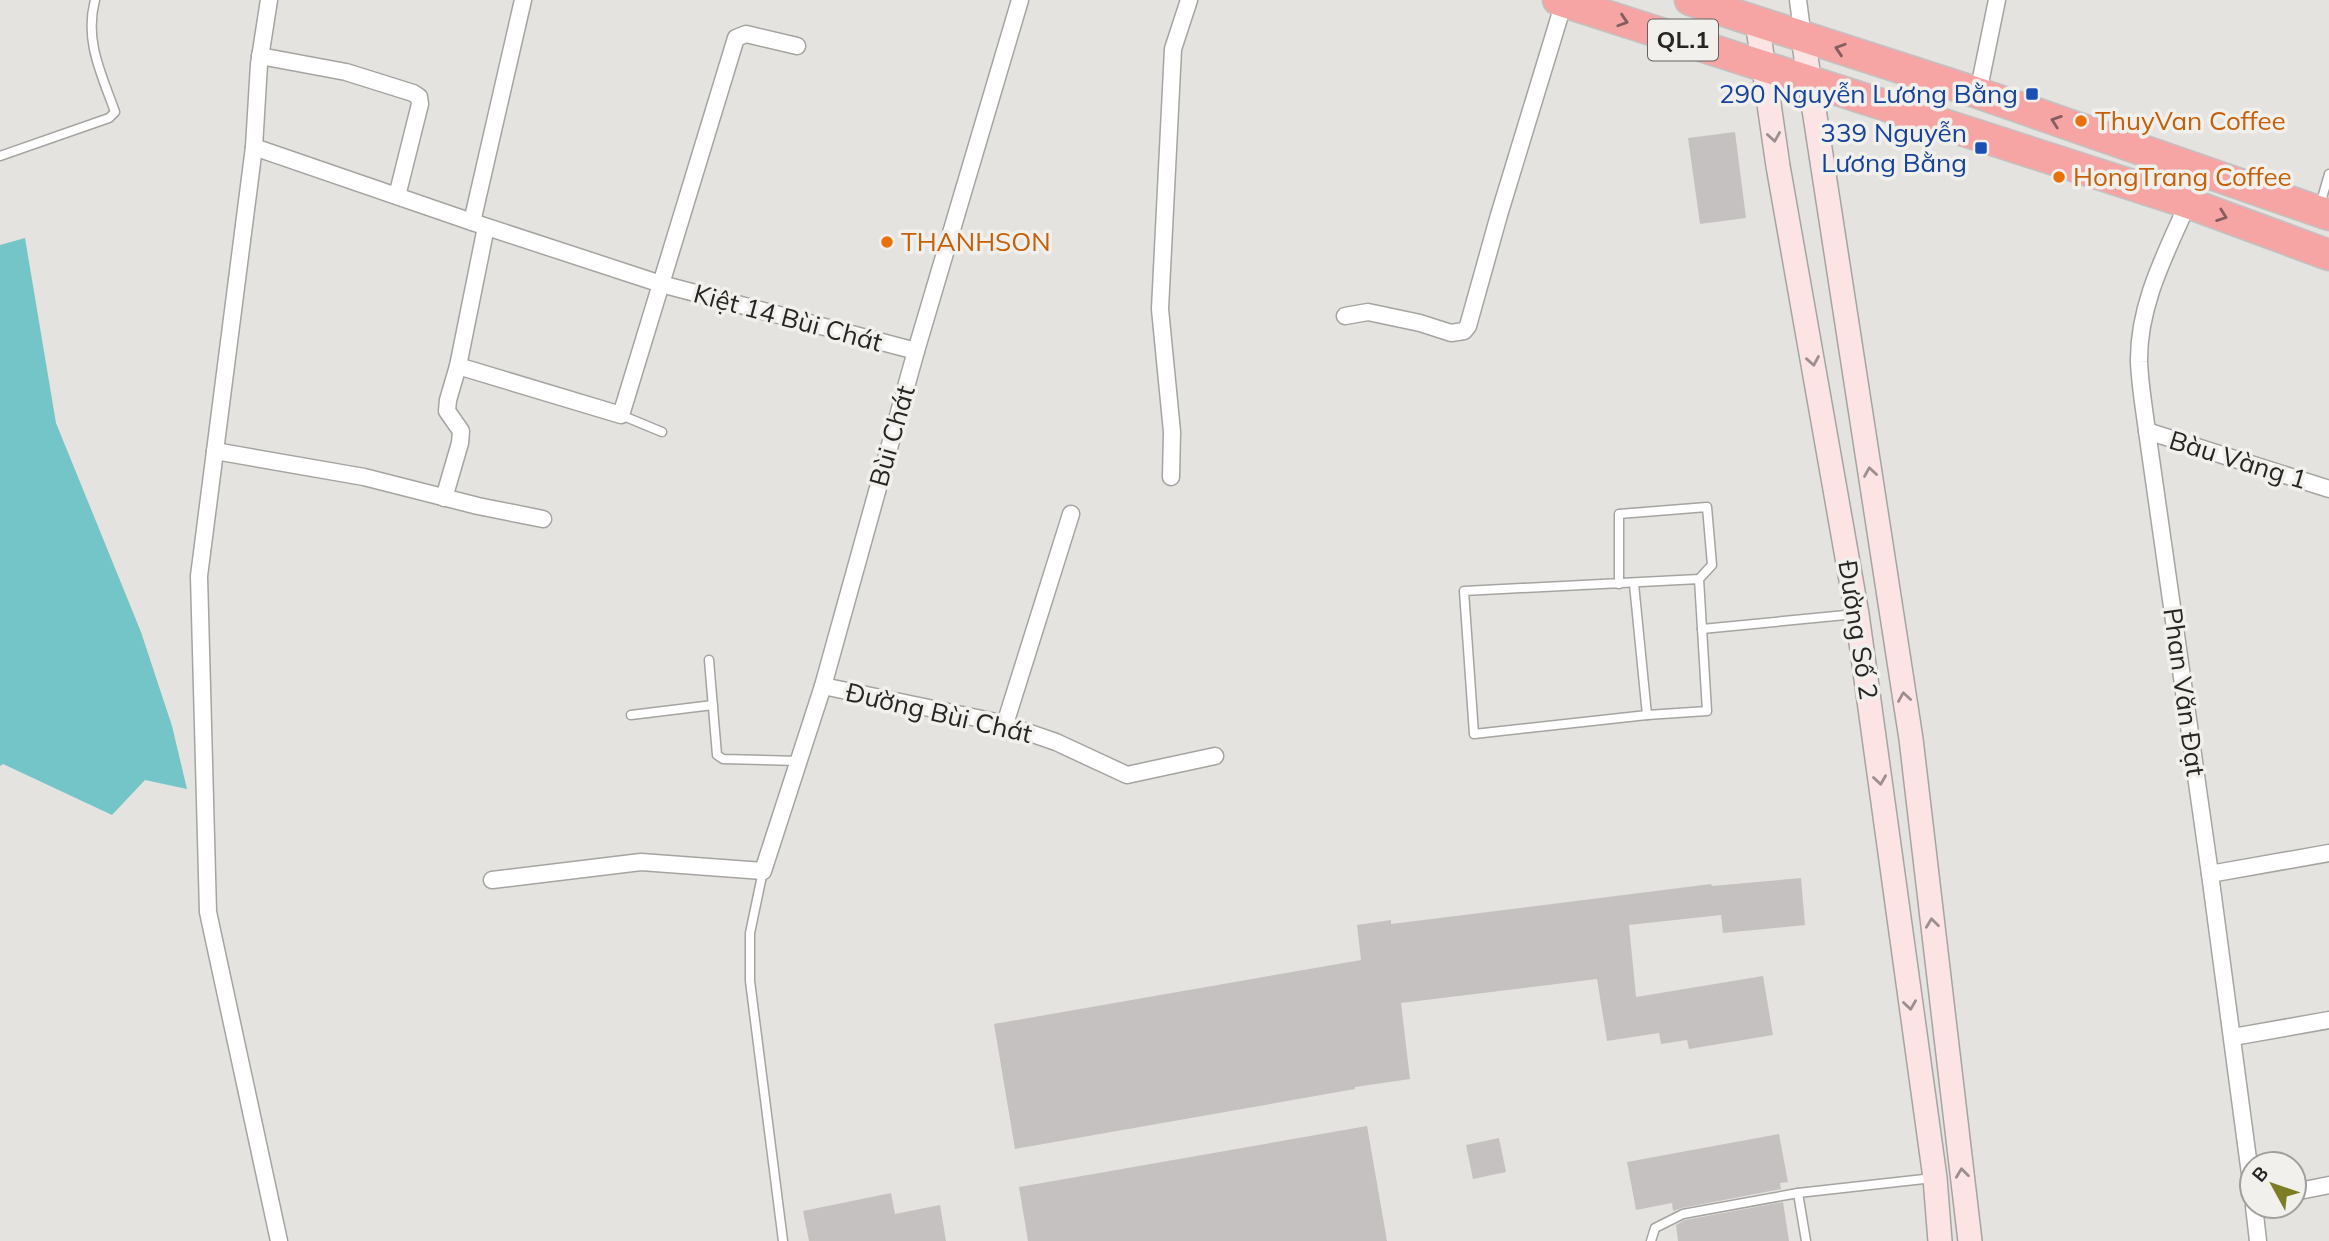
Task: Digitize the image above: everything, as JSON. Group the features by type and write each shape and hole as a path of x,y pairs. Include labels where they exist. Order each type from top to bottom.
{"highway":[{"name":"QL.1","path":"1690,0 1755,11 1804,38 1978,93 2324,213"},
{"name":"QL.1","path":"1561,1 2188,203 2329,255"}],"street":[{"path":"269,0 260,56 254,147 199,576 208,912 279,1241"},
{"path":"444,498 461,431 450,417 447,406 458,366 479,225 523,0"},
{"name":"Bùi Chát","path":"763,871 823,686 916,351 1020,0"},
{"path":"1171,477 1172,432 1160,309 1173,49 1189,0"},
{"path":"1798,0 1804,38"},
{"path":"1978,93 1997,0"},
{"path":"1345,316 1368,312 1451,333 1464,331 1468,326 1561,1"},
{"name":"Đường Số 2","path":"1755,11 1778,166 1857,614 1935,1178 1940,1241"},
{"path":"661,284 736,38 746,33 797,46"},
{"name":"Đường Số 2","path":"1804,38 1808,79 1909,726 1970,1241"},
{"path":"260,56 346,72 419,97 420,104 397,196"},
{"name":"Kiệt 14 Bùi Chát","path":"254,147 479,225 661,284 916,351"},
{"name":"Phan Văn Đạt","path":"2188,203 2154,282 2142,324 2139,360 2247,1150"},
{"name":"Kiệt 14 Bùi Chát","path":"621,415 661,284"},
{"path":"458,366 621,415"},
{"name":"Bàu Vàng 1","path":"2147,431 2329,489"},
{"path":"215,451 364,477 444,498 543,519"},
{"path":"1005,724 1071,514"},
{"name":"Đường Bùi Chát","path":"823,686 1005,724 1056,742 1127,775 1215,756"},
{"path":"1873,730 1909,726"},
{"path":"2210,874 2329,853"},
{"path":"492,880 641,862 763,871"},
{"path":"2233,1037 2329,1020"},
{"path":"2308,1189 2329,1185"},
{"path":"2256,1220 2259,1241"}],"lane":[{"path":"0,156 109,118 115,112 94,52 91,25 95,0"},
{"path":"2324,213 2329,174"},
{"path":"621,415 662,432"},
{"path":"1619,584 1619,514 1707,507 1713,565 1699,579 1634,584 1464,591 1475,734 1707,711 1699,579"},
{"path":"1634,584 1647,715"},
{"path":"1702,629 1857,614"},
{"path":"709,660 716,750 720,758 799,761"},
{"path":"631,715 713,705"},
{"path":"763,871 750,933 750,981 783,1241"},
{"path":"1651,1241 1655,1228 1683,1214 1798,1193 1935,1178"},
{"path":"1798,1193 1806,1241"}],"water":[{"path":"25,238 56,423 141,632 172,726 187,789 145,780 112,815 3,764 0,766 0,245"}],"building":[{"path":"1735,132 1746,218 1700,224 1688,138"},
{"path":"1801,878 1805,925 1723,933 1721,915 1629,925 1636,997 1763,976 1773,1035 1689,1049 1687,1040 1661,1044 1659,1033 1607,1041 1597,979 1401,1003 1410,1079 1015,1149 994,1024 1361,960 1357,925 1391,920 1391,924 1711,884"},
{"path":"1367,1126 1387,1241 1028,1241 1019,1187"},
{"path":"1779,1134 1788,1182 1780,1183 1781,1189 1673,1211 1672,1203 1636,1210 1627,1162"},
{"path":"1499,1138 1506,1172 1473,1179 1466,1145"},
{"path":"891,1193 895,1214 940,1205 946,1241 809,1241 803,1211"},
{"path":"1783,1202 1789,1241 1678,1241 1676,1225 1685,1220"}],"place":[{"name":"290 Nguyễn Lương Bằng","path":"2032,94"},
{"name":"ThuyVan Coffee","path":"2081,121"},
{"name":"339 Nguyễn Lương Bằng","path":"1981,148"},
{"name":"HongTrang Coffee","path":"2059,177"},
{"name":"THANHSON","path":"887,242"}]}
